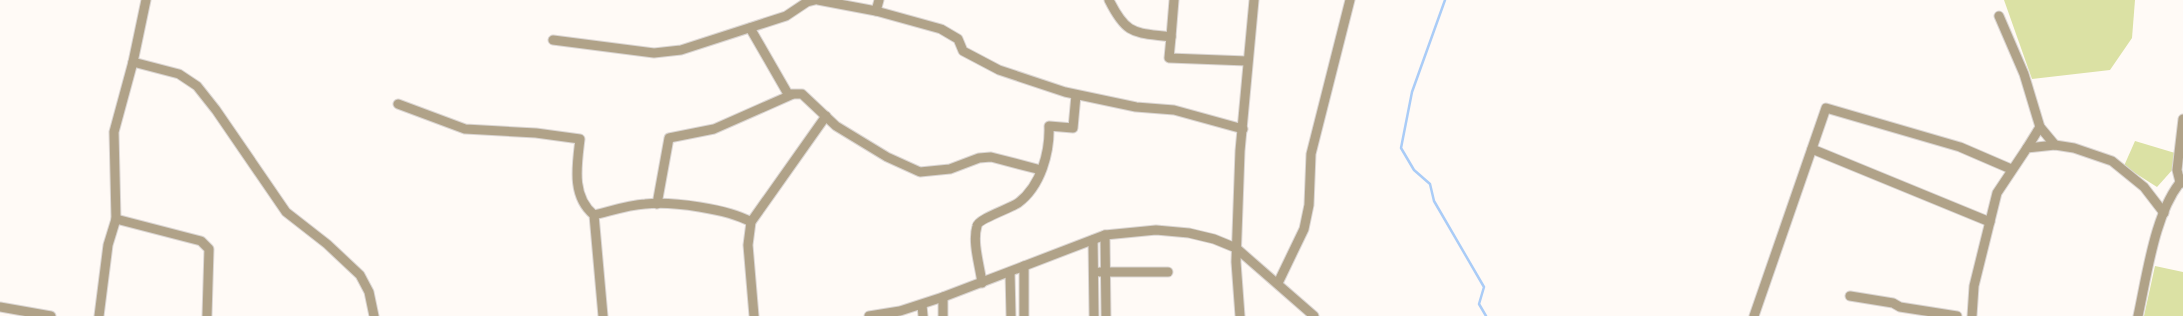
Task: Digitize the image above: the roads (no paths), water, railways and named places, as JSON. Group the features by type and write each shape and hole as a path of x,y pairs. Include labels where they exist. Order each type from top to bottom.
{"street":[{"path":"99,316 108,245 116,219 114,132 133,62 146,0"},
{"path":"553,40 654,53 681,50 786,16 808,2 815,0"},
{"path":"818,0 876,11 941,29 958,39 963,51 999,70 1076,94 1136,107 1174,110 1243,129"},
{"path":"876,11 879,0"},
{"path":"1109,0 1118,18 1133,32 1171,37"},
{"path":"1174,0 1169,58 1247,61"},
{"path":"1240,316 1236,248 1247,61 1254,0"},
{"path":"1278,283 1304,229 1309,205 1311,154 1350,0"},
{"path":"1999,16 2024,74 2040,128 2056,145"},
{"path":"750,28 788,94 791,95"},
{"path":"133,62 179,74 197,86 216,110 286,212 327,244 360,275 369,292 374,316"},
{"path":"657,204 669,138 714,129 798,93 802,94 836,126 887,157 920,172 950,169 979,158 991,157 1041,170"},
{"path":"982,283 976,237 977,224 981,220 996,215 1019,202 1032,189 1041,170 1049,139 1048,126 1073,128 1076,94"},
{"path":"398,104 465,129 536,133 580,139 576,174 579,192 586,208 594,214 603,316"},
{"path":"1754,316 1826,108 1960,146 2011,169"},
{"path":"754,316 748,244 751,222 826,116"},
{"path":"2138,316 2155,237 2164,213 2182,182 2177,170 2183,119"},
{"path":"1972,316 1974,286 1997,193 2011,169 2040,128"},
{"path":"2026,148 2056,145 2074,148 2112,162 2144,187 2164,213"},
{"path":"1812,149 1990,222"},
{"path":"594,214 646,203 687,205 741,216 751,222"},
{"path":"116,219 201,242 209,248 207,316"},
{"path":"869,316 900,311 943,298 1105,236 1156,230 1189,233 1214,239 1236,248 1278,283 1314,316"},
{"path":"1105,236 1106,316"},
{"path":"1093,240 1094,316"},
{"path":"1024,266 1024,316"},
{"path":"1010,272 1011,316"},
{"path":"1093,272 1168,272"},
{"path":"1850,296 1893,303 1900,307 1957,316"},
{"path":"943,298 943,316"},
{"path":"922,305 923,316"},
{"path":"0,307 51,316"}],"waterway":[{"path":"1445,0 1412,92 1401,148 1414,170 1430,184 1434,201 1484,287 1479,304 1486,316"}]}
